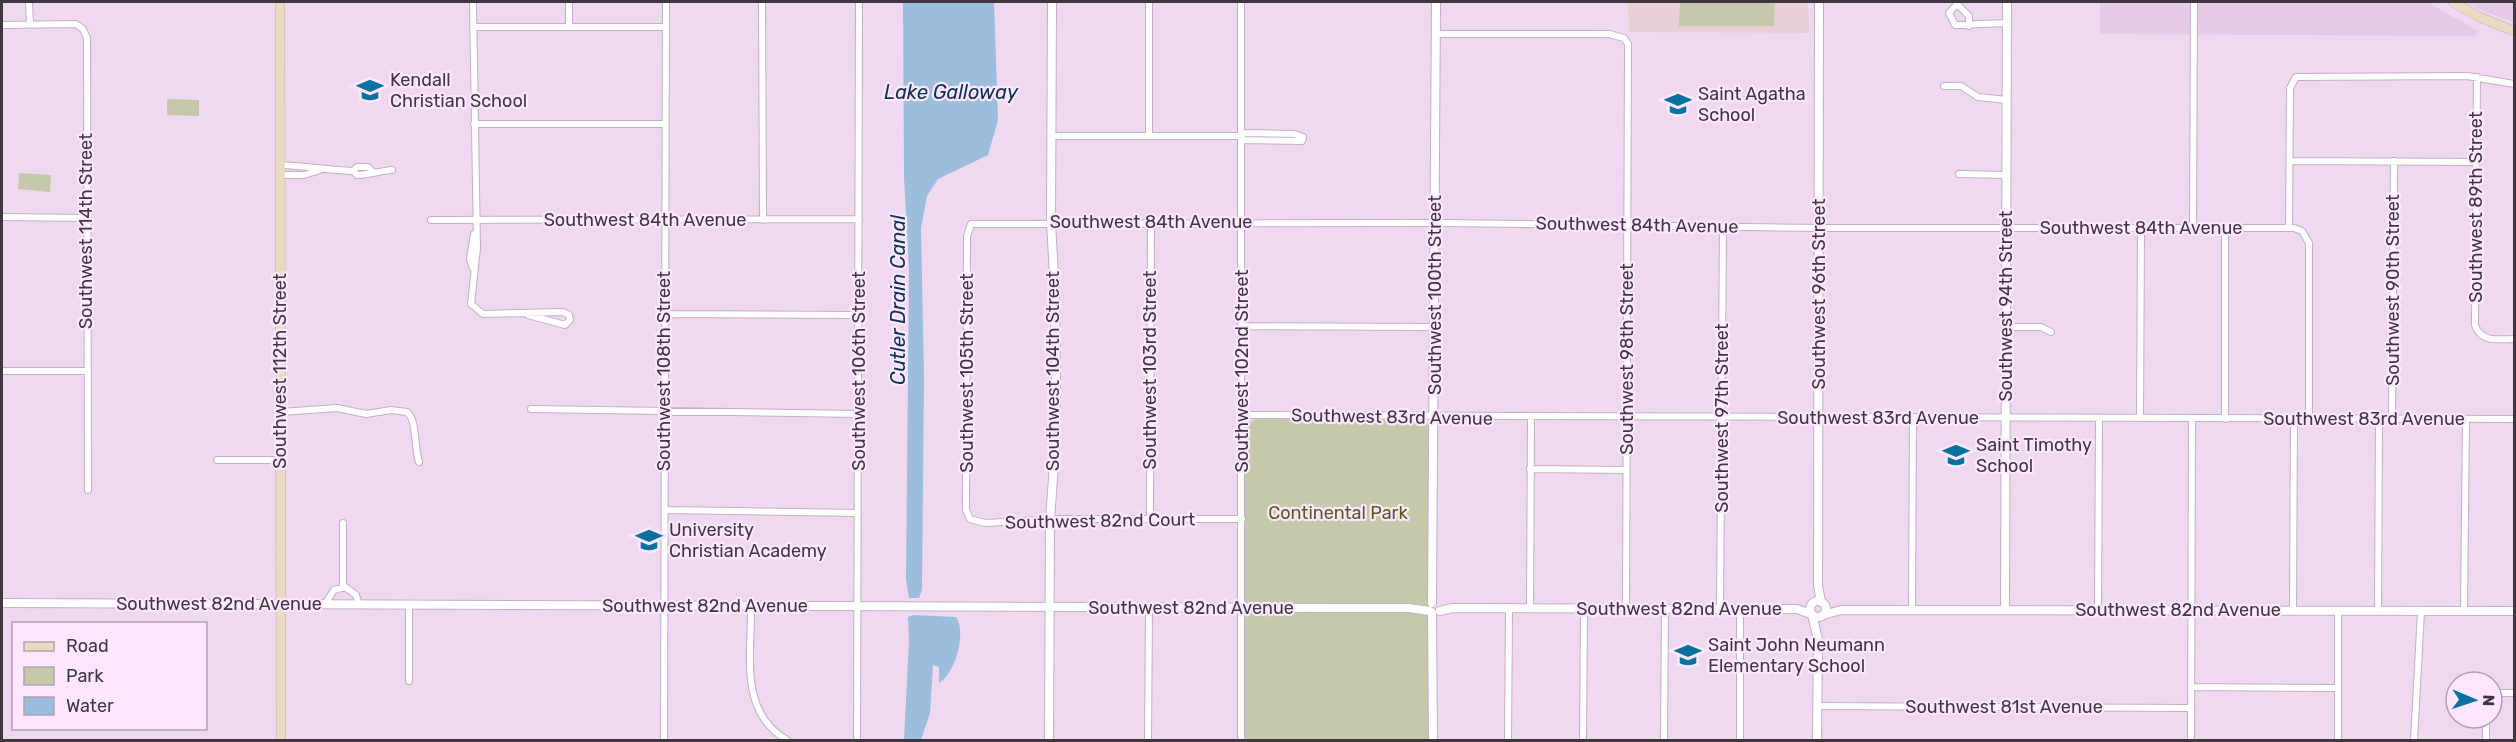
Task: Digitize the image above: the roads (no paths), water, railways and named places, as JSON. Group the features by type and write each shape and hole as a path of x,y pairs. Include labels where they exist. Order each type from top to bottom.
{"main road":[{"name":"Southwest 112th Street","path":"280,2 281,741"},
{"path":"2453,2 2514,31"}],"street":[{"path":"29,2 30,24"},
{"path":"473,2 477,248 471,300 473,307 483,314 528,315 563,312 569,315 570,320 565,325 559,326 528,315"},
{"path":"569,2 569,27"},
{"name":"Southwest 108th Street","path":"664,741 663,413 666,2"},
{"path":"762,2 763,220"},
{"name":"Southwest 106th Street","path":"857,741 859,2"},
{"name":"Southwest 104th Street","path":"1049,741 1050,520 1055,450 1056,377 1056,294 1051,222 1052,2"},
{"path":"1149,2 1149,136"},
{"name":"Southwest 102nd Street","path":"1241,2 1241,741"},
{"name":"Southwest 100th Street","path":"1433,741 1436,2"},
{"name":"Southwest 96th Street","path":"1817,609 1819,2"},
{"name":"Southwest 94th Street","path":"2005,610 2007,2"},
{"path":"2193,228 2194,2"},
{"path":"1969,26 2007,23"},
{"name":"Southwest 114th Street","path":"2,25 76,24 87,35 88,490"},
{"path":"473,27 666,27"},
{"name":"Southwest 98th Street","path":"1436,34 1609,34 1624,38 1628,49 1626,609"},
{"path":"2309,419 2309,243 2302,231 2289,228 2290,88 2294,79 2301,76 2476,77 2514,84"},
{"name":"Southwest 89th Street","path":"2476,77 2475,321 2481,335 2490,339 2514,339"},
{"path":"1944,86 1961,86 1978,97 2007,100"},
{"path":"474,124 665,124"},
{"path":"1051,136 1149,136 1242,134 1294,134 1304,137 1302,141 1242,134"},
{"path":"2290,161 2476,162"},
{"name":"Southwest 90th Street","path":"2392,419 2394,161"},
{"path":"280,170 304,175 320,170 353,171 357,175 367,175 372,171 392,170"},
{"path":"1959,174 2007,174"},
{"path":"2,217 86,218"},
{"name":"Southwest 84th Avenue","path":"431,220 859,219"},
{"name":"Southwest 84th Avenue","path":"967,236 969,227 974,222 1819,228 2289,228"},
{"name":"Southwest 103rd Street","path":"1150,518 1151,222"},
{"name":"Southwest 97th Street","path":"1720,609 1723,227"},
{"path":"2140,418 2141,228"},
{"path":"2225,229 2225,419"},
{"name":"Southwest 105th Street","path":"966,510 967,236"},
{"path":"664,314 859,315"},
{"path":"1242,326 1434,327"},
{"path":"2006,327 2041,327 2051,332"},
{"path":"2,371 88,371"},
{"path":"280,412 337,408 366,414 395,410 409,414 414,421 414,445 419,462"},
{"path":"531,409 663,413 859,414"},
{"name":"Southwest 83rd Avenue","path":"1242,415 1531,418 2514,419"},
{"path":"1530,609 1531,418"},
{"path":"1912,610 1913,418"},
{"path":"2098,610 2099,418"},
{"path":"2191,741 2192,418"},
{"path":"2293,610 2294,419"},
{"path":"2378,611 2379,419"},
{"path":"2464,611 2466,419"},
{"path":"217,460 280,460"},
{"path":"1530,469 1626,470"},
{"path":"665,510 858,513"},
{"name":"Southwest 82nd Court","path":"966,510 970,519 977,523 1150,518 1242,519"},
{"path":"343,523 343,588"},
{"path":"325,604 331,593 343,588 357,594 359,605"},
{"name":"Southwest 82nd Avenue","path":"2,603 2514,611"},
{"path":"409,604 409,681"},
{"path":"751,606 750,683 758,710 773,731 787,741"},
{"path":"1148,741 1149,608"},
{"path":"1508,741 1509,609"},
{"path":"1583,741 1584,609"},
{"path":"1664,741 1665,609"},
{"path":"1740,609 1740,741"},
{"path":"1817,609 1817,741"},
{"path":"2338,611 2338,741"},
{"path":"2414,741 2421,611"},
{"path":"2192,687 2338,688"},
{"name":"Southwest 81st Avenue","path":"1818,706 2192,708"}],"water":[{"name":"Lake Galloway","path":"903,2 994,2 998,120 988,155 938,179 927,196 921,228 924,378 922,590 919,598 909,598 906,580 909,269 904,177"},
{"path":"913,615 956,617 959,624 960,643 950,671 939,683 939,667 933,665 930,713 921,740 904,740 908,617"}],"place":[{"name":"Kendall Christian School","path":"370,90"},
{"name":"Saint Agatha School","path":"1678,104"},
{"name":"Saint Timothy School","path":"1956,455"},
{"name":"University Christian Academy","path":"649,540"},
{"name":"Saint John Neumann Elementary School","path":"1688,655"}],"water label":[{"name":"Cutler Drain Canal","path":"898,300"}],"park label":[{"name":"Continental Park","path":"1338,513"}]}
